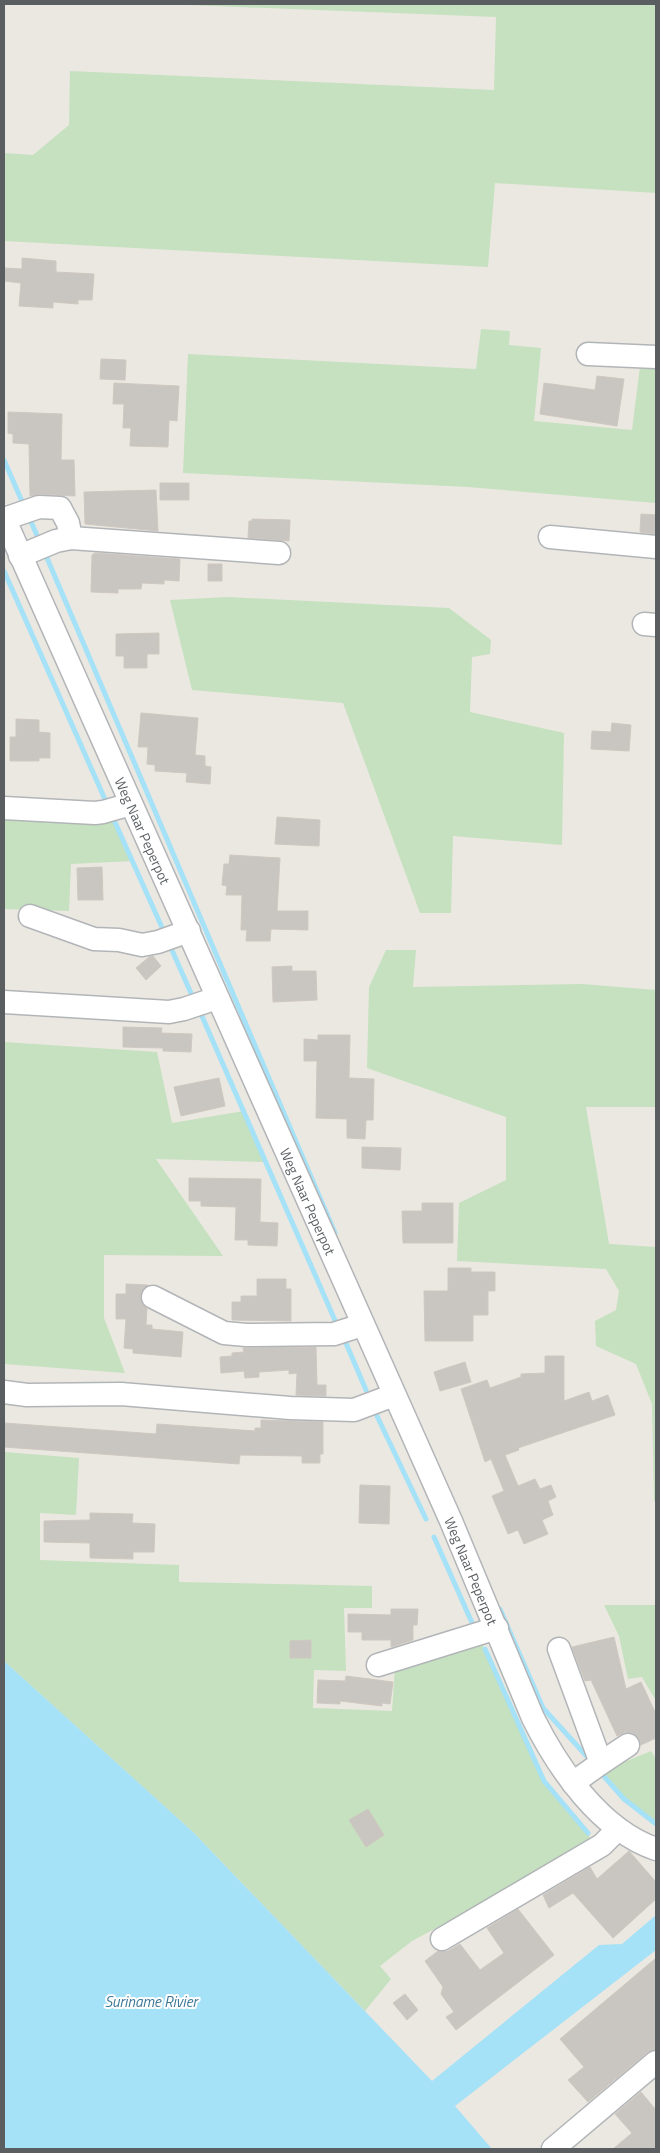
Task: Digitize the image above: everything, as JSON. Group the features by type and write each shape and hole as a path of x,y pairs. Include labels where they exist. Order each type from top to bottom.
{"street":[{"path":"588,354 656,357"},
{"path":"4,518 39,508 60,508 68,523 71,538"},
{"name":"Weg Naar Peperpot","path":"4,518 13,550 189,931 497,1628 533,1718 548,1749 563,1772 618,1830 656,1849"},
{"path":"550,537 656,547"},
{"path":"13,550 71,538 279,553"},
{"path":"4,808 103,812 131,804"},
{"path":"30,916 94,939 119,940 142,945 158,942 189,931"},
{"path":"4,1002 169,1012 218,998"},
{"path":"153,1297 224,1333 246,1335 334,1334 362,1325"},
{"path":"4,1392 28,1395 121,1394 290,1408 354,1410 394,1395"},
{"path":"378,1665 497,1628"},
{"path":"559,1649 601,1763"},
{"path":"573,1783 628,1745"},
{"path":"442,1939 602,1845 618,1830"},
{"path":"553,2149 656,2062"}],"green space":[{"path":"163,4 656,4 656,193 495,183 488,267 4,241 4,153 33,155 69,125 70,71 494,90 496,17"},
{"path":"481,329 510,331 509,345 541,348 534,421 632,430 641,358 656,359 656,503 468,487 183,473 188,354 476,369"},
{"path":"228,597 449,608 491,640 490,654 472,657 470,712 564,733 562,845 453,836 451,913 420,913 343,703 192,690 170,600"},
{"path":"4,816 114,820 133,861 71,864 69,911 4,909"},
{"path":"386,950 416,950 413,987 582,984 656,990 656,1107 586,1107 609,1244 656,1247 656,1501 654,1501 652,1404 636,1364 596,1346 595,1321 616,1310 619,1291 606,1269 457,1261 459,1203 506,1180 506,1117 367,1068 369,987"},
{"path":"4,1042 157,1052 172,1123 244,1111 266,1162 156,1159 223,1256 104,1255 104,1318 125,1373 4,1364"},
{"path":"4,1452 79,1458 76,1515 40,1513 40,1560 179,1565 179,1582 372,1586 372,1608 344,1608 346,1671 314,1670 313,1708 392,1711 395,1666 481,1642 544,1781 588,1833 592,1844 412,1941 380,1966 391,1979 365,2011 193,1832 4,1661"},
{"path":"604,1605 656,1605 656,1701 642,1677 628,1679 619,1636"},
{"path":"651,1751 656,1759 656,1824 624,1799 600,1772"}],"water":[{"name":"Suriname Rivier","path":"4,1661 193,1832 432,2081 599,1945 622,1944 656,1915 656,1950 455,2106 492,2149 4,2149"}],"building":[{"path":"22,258 56,261 56,272 94,274 92,300 78,300 78,304 53,302 53,308 19,306 21,283 4,281 4,268 22,269"},
{"path":"101,359 126,360 125,380 100,379"},
{"path":"597,376 624,379 617,426 540,414 544,383 595,390"},
{"path":"114,383 179,386 177,421 169,420 168,447 130,446 131,428 123,428 124,404 113,404"},
{"path":"8,412 62,414 61,460 74,460 75,496 40,494 30,496 29,444 13,443 13,434 8,433"},
{"path":"160,483 189,483 189,500 160,500"},
{"path":"156,490 158,531 85,524 84,492"},
{"path":"641,514 656,515 656,534 640,532"},
{"path":"252,519 290,520 289,541 248,538 249,521 252,521"},
{"path":"95,553 180,559 179,581 164,580 164,584 142,583 141,589 118,589 118,593 91,592 92,555"},
{"path":"208,564 222,564 222,581 208,581"},
{"path":"159,633 159,654 147,654 147,668 124,668 124,656 116,656 116,634"},
{"path":"141,713 198,718 195,755 205,756 205,766 211,767 210,784 186,782 187,773 155,771 155,765 147,764 148,747 138,747"},
{"path":"16,719 39,720 39,732 50,733 50,758 39,758 39,761 10,761 10,737 16,737"},
{"path":"612,723 631,725 629,751 591,749 592,731 611,732"},
{"path":"277,817 320,820 319,846 275,844"},
{"path":"230,855 280,858 277,911 308,911 308,930 271,929 270,941 246,941 247,930 241,930 242,895 226,895 227,886 222,885 224,864 229,864"},
{"path":"102,867 103,900 78,900 77,868"},
{"path":"153,956 161,966 146,980 136,968"},
{"path":"292,966 292,971 316,971 317,1000 273,1002 272,967"},
{"path":"123,1027 162,1028 161,1033 192,1034 191,1052 163,1051 163,1048 123,1047"},
{"path":"318,1035 350,1035 349,1078 374,1079 373,1120 366,1120 365,1139 347,1138 347,1119 316,1118 317,1061 304,1061 304,1039 318,1040"},
{"path":"219,1078 225,1106 181,1116 174,1087"},
{"path":"362,1147 401,1148 400,1170 362,1168"},
{"path":"189,1178 261,1179 260,1222 278,1223 277,1246 248,1245 248,1240 235,1240 236,1207 201,1206 201,1201 189,1201"},
{"path":"422,1203 453,1203 453,1243 403,1243 402,1211 422,1211"},
{"path":"448,1268 471,1268 471,1272 495,1272 495,1291 488,1291 488,1315 473,1315 473,1341 425,1341 424,1291 448,1291"},
{"path":"257,1279 286,1279 286,1289 291,1289 291,1321 232,1320 232,1302 241,1302 241,1296 257,1296"},
{"path":"126,1284 148,1285 142,1291 140,1297 142,1304 147,1309 146,1325 152,1325 152,1329 183,1332 181,1357 133,1353 133,1349 124,1348 126,1319 116,1319 116,1294 126,1294"},
{"path":"316,1347 317,1385 326,1385 326,1396 296,1395 297,1373 289,1374 289,1370 259,1372 259,1377 245,1378 244,1371 221,1373 220,1357 244,1352 243,1348"},
{"path":"545,1356 564,1356 564,1401 589,1392 592,1401 608,1395 615,1415 518,1448 519,1450 505,1455 518,1486 535,1479 540,1489 551,1485 556,1497 548,1501 553,1515 542,1520 548,1534 524,1544 518,1530 508,1534 492,1496 504,1491 491,1459 485,1462 461,1389 487,1380 490,1388 521,1377 521,1374 545,1373"},
{"path":"465,1362 471,1382 440,1391 434,1372"},
{"path":"261,1420 323,1422 323,1454 320,1454 320,1463 302,1463 302,1456 240,1455 239,1464 4,1447 4,1423 156,1434 157,1424 255,1431 255,1428 261,1428"},
{"path":"360,1485 390,1486 389,1524 359,1523"},
{"path":"90,1513 133,1514 132,1523 155,1524 154,1552 133,1552 133,1559 90,1558 90,1543 44,1542 44,1521 90,1520"},
{"path":"391,1609 418,1609 417,1625 413,1625 413,1640 391,1647 391,1640 362,1640 362,1632 348,1632 348,1614 391,1615"},
{"path":"614,1637 626,1689 641,1682 656,1714 656,1738 641,1745 639,1738 633,1733 625,1732 617,1736 591,1680 585,1681 572,1647"},
{"path":"311,1640 311,1658 290,1658 290,1641"},
{"path":"346,1676 393,1682 390,1704 382,1703 382,1706 340,1701 340,1704 317,1703 318,1680 345,1681"},
{"path":"368,1809 384,1835 366,1847 349,1820"},
{"path":"629,1851 656,1882 656,1899 613,1938 573,1893 549,1908 543,1895 590,1867 597,1879"},
{"path":"518,1909 554,1955 456,2030 446,2017 454,2012 441,1994 443,1987 425,1961 438,1951 448,1951 460,1944 480,1970 504,1953 487,1928"},
{"path":"656,1958 656,2049 648,2052 588,2102 568,2080 584,2067 560,2039"},
{"path":"405,1994 418,2010 407,2020 393,2003"},
{"path":"641,2092 656,2110 656,2149 613,2149 632,2133 615,2114"}],"waterway":[{"path":"4,460 24,506"},
{"path":"28,515 39,540"},
{"path":"44,551 335,1233"},
{"path":"4,571 107,804"},
{"path":"114,820 164,932"},
{"path":"171,948 194,1000"},
{"path":"201,1014 337,1325"},
{"path":"345,1341 366,1390"},
{"path":"377,1416 426,1519"},
{"path":"434,1537 473,1625"},
{"path":"500,1609 543,1708 591,1761"},
{"path":"485,1649 544,1781 588,1833"},
{"path":"600,1772 624,1799 656,1824"}]}
